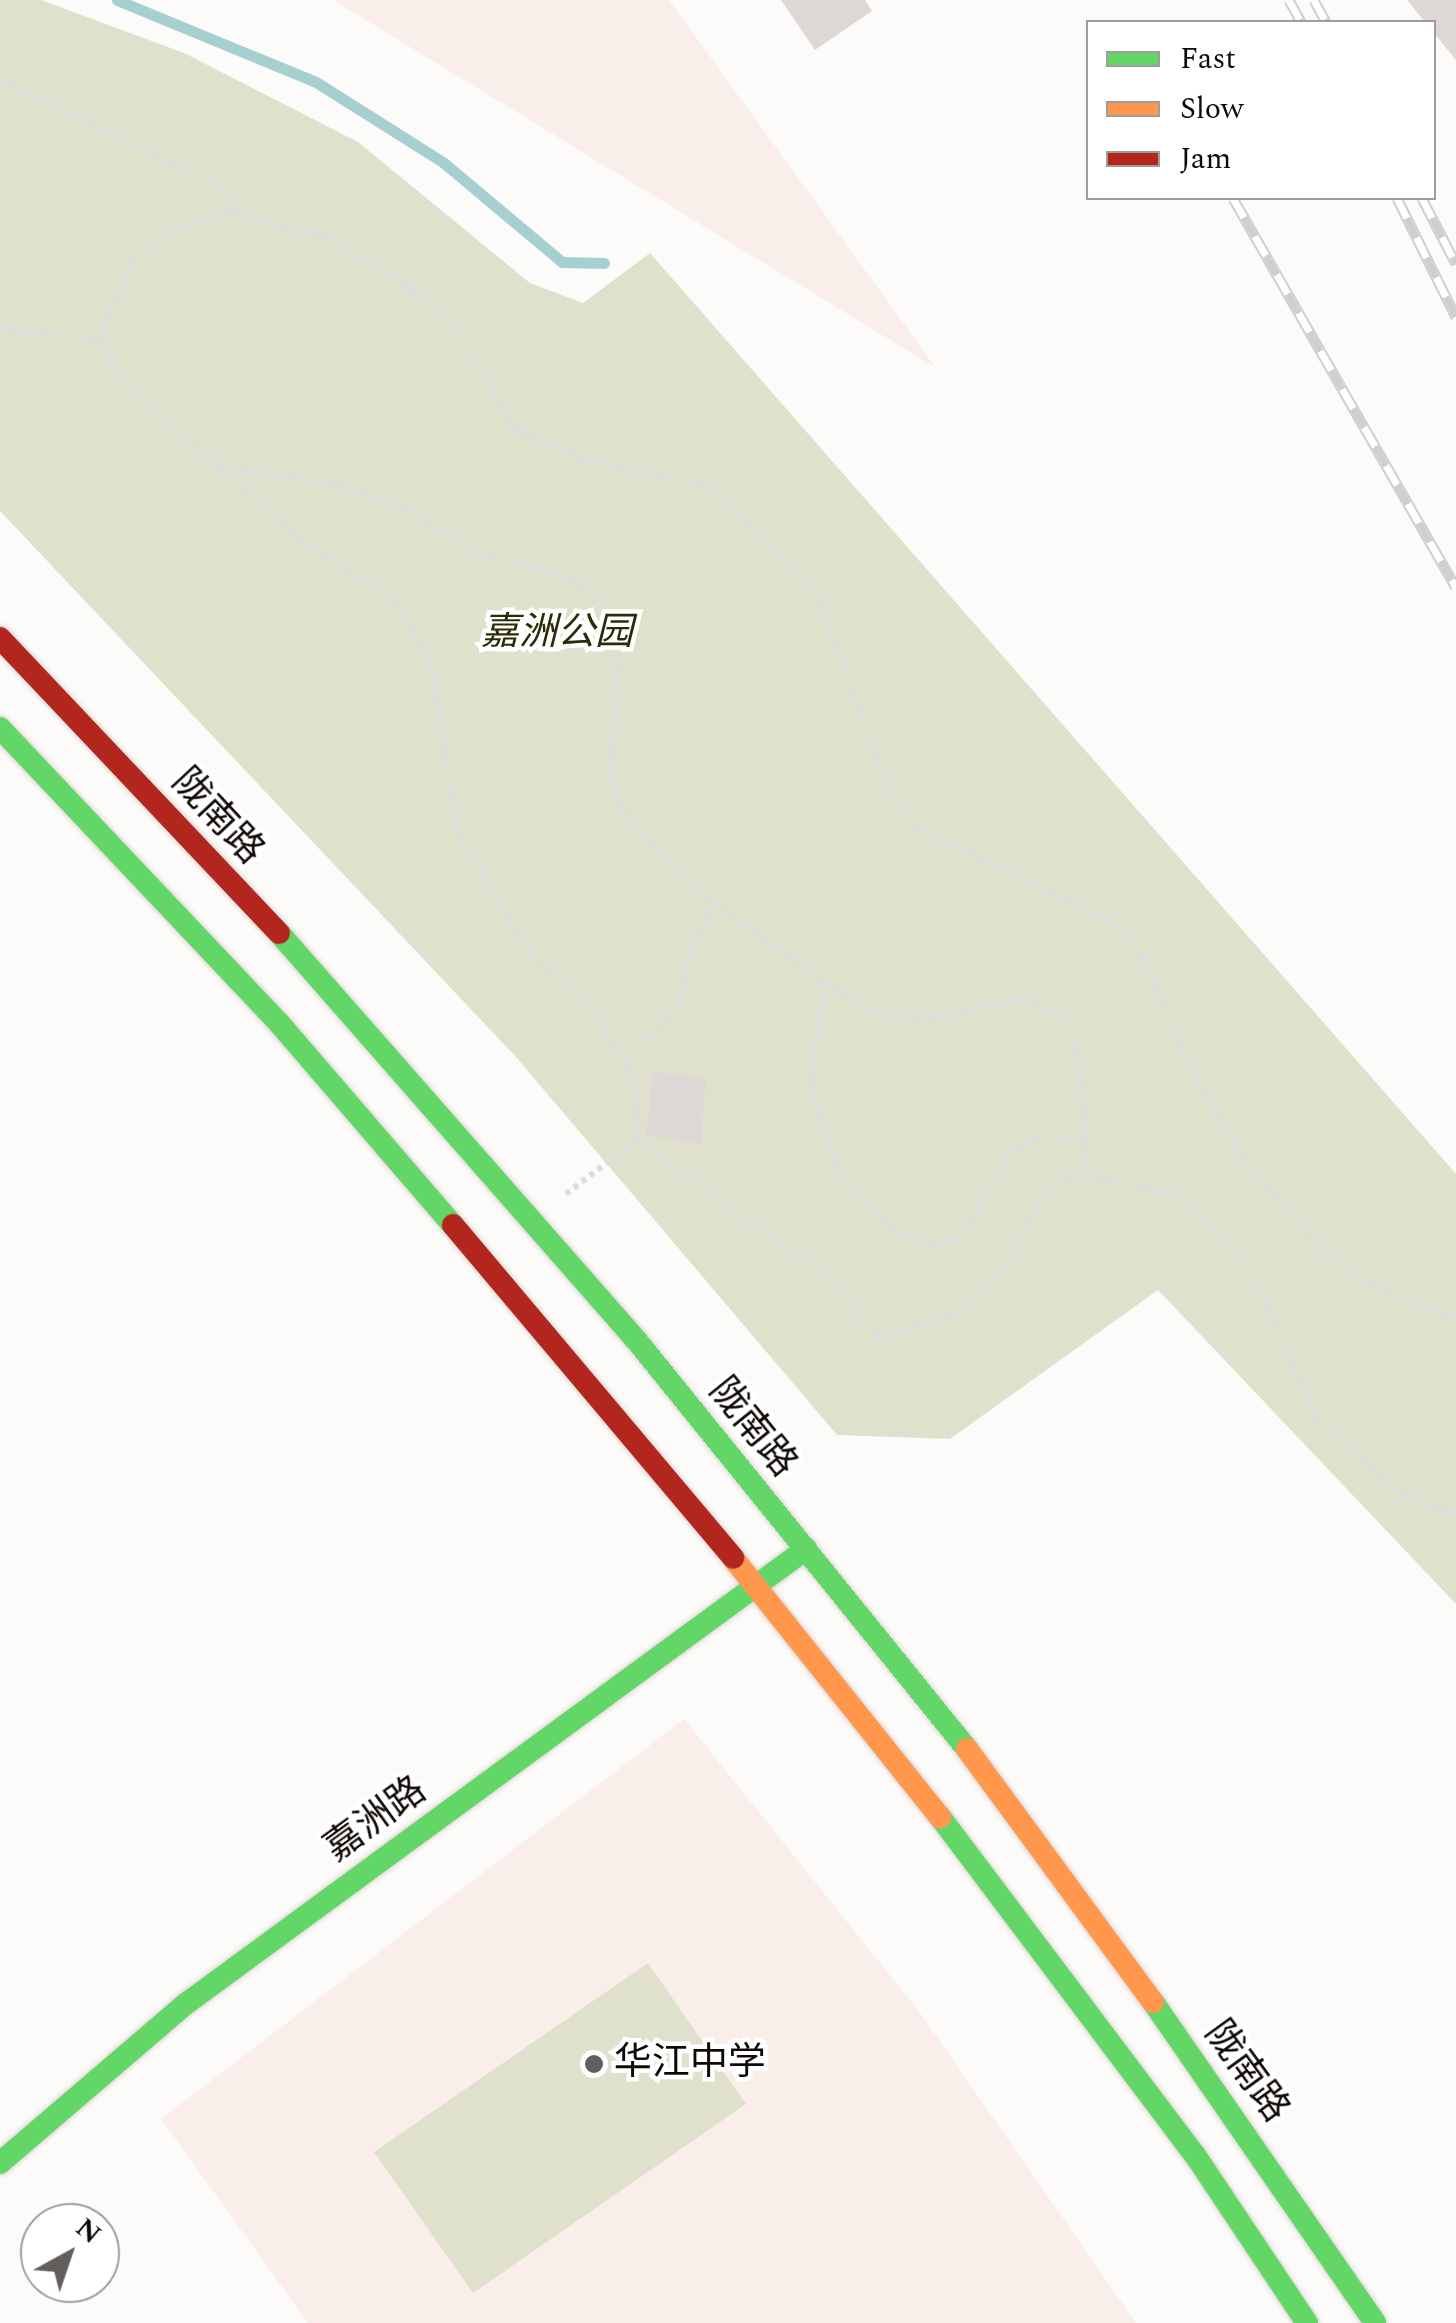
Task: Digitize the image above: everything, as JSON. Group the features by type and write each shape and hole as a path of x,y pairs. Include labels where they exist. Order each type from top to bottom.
{"main road":[{"name":"陇南路","path":"0,638 322,980 532,1220 806,1549 982,1770 1238,2118 1375,2323"},
{"path":"0,728 279,1024 755,1586 902,1767 1183,2140 1308,2323"},
{"name":"嘉洲路","path":"0,2163 187,2003 806,1549"}],"path":[{"path":"0,79 209,181 250,217"},
{"path":"636,1140 637,1085 595,1015 530,955 455,826 432,666 395,600 289,532 113,366 102,332 133,260 170,231 228,212 327,237 414,291 454,328 516,430 582,458 701,485 758,533 823,607 882,778 916,827 1108,920 1144,958 1183,1055 1240,1154 1322,1251 1372,1285 1456,1320"},
{"path":"0,329 106,341"},
{"path":"218,466 354,488 410,512 471,550 570,578 601,606 619,654 610,774 619,804 714,902 825,983 885,1017 931,1018 1026,997 1070,1020 1087,1176"},
{"path":"611,1041 651,1038 680,1004 690,952 714,902"},
{"path":"825,983 810,1086 835,1167 890,1226 933,1245 960,1238 1008,1155 1037,1136 1085,1139"},
{"path":"532,1220 636,1140"},
{"path":"636,1140 822,1272 876,1336 962,1312 1006,1268 1036,1206 1077,1174 1167,1193 1224,1235 1258,1287 1318,1421 1405,1496 1456,1514"}],"shaded area":[{"path":"333,0 669,0 936,368"},
{"name":"华江中学","path":"684,1719 918,2010 1136,2323 308,2323 161,2119"}],"green space":[{"name":"嘉洲公园","path":"0,0 41,0 184,53 358,142 530,283 583,303 650,253 1456,1174 1456,1604 1158,1290 950,1439 837,1435 516,1057 0,511"},
{"path":"648,1963 746,2104 473,2293 374,2152"}],"building":[{"path":"781,0 865,0 872,11 815,50"},
{"path":"1407,0 1456,0 1456,60 1436,35 1436,20 1423,20"},
{"path":"653,1072 706,1078 701,1144 646,1135"}],"waterway":[{"path":"117,0 316,82 444,163 562,262 604,263"}],"railway":[{"path":"1289,0 1300,20"},
{"path":"1314,0 1325,20"},
{"path":"1234,200 1456,587"},
{"path":"1398,200 1456,317"},
{"path":"1423,200 1456,264"}],"traffic: fast":[{"path":"0,728 279,1023 453,1225"},
{"path":"279,933 637,1341 967,1749"},
{"path":"0,2163 187,2003 806,1549"},
{"path":"940,1817 1195,2155 1307,2323"},
{"path":"1153,2002 1375,2323"}],"traffic: slow":[{"path":"733,1558 940,1817"},
{"path":"967,1749 1153,2002"}],"traffic: jam":[{"path":"0,638 279,933"},
{"path":"453,1225 733,1558"}],"place":[{"name":"华江中学","path":"594,2064"}]}
